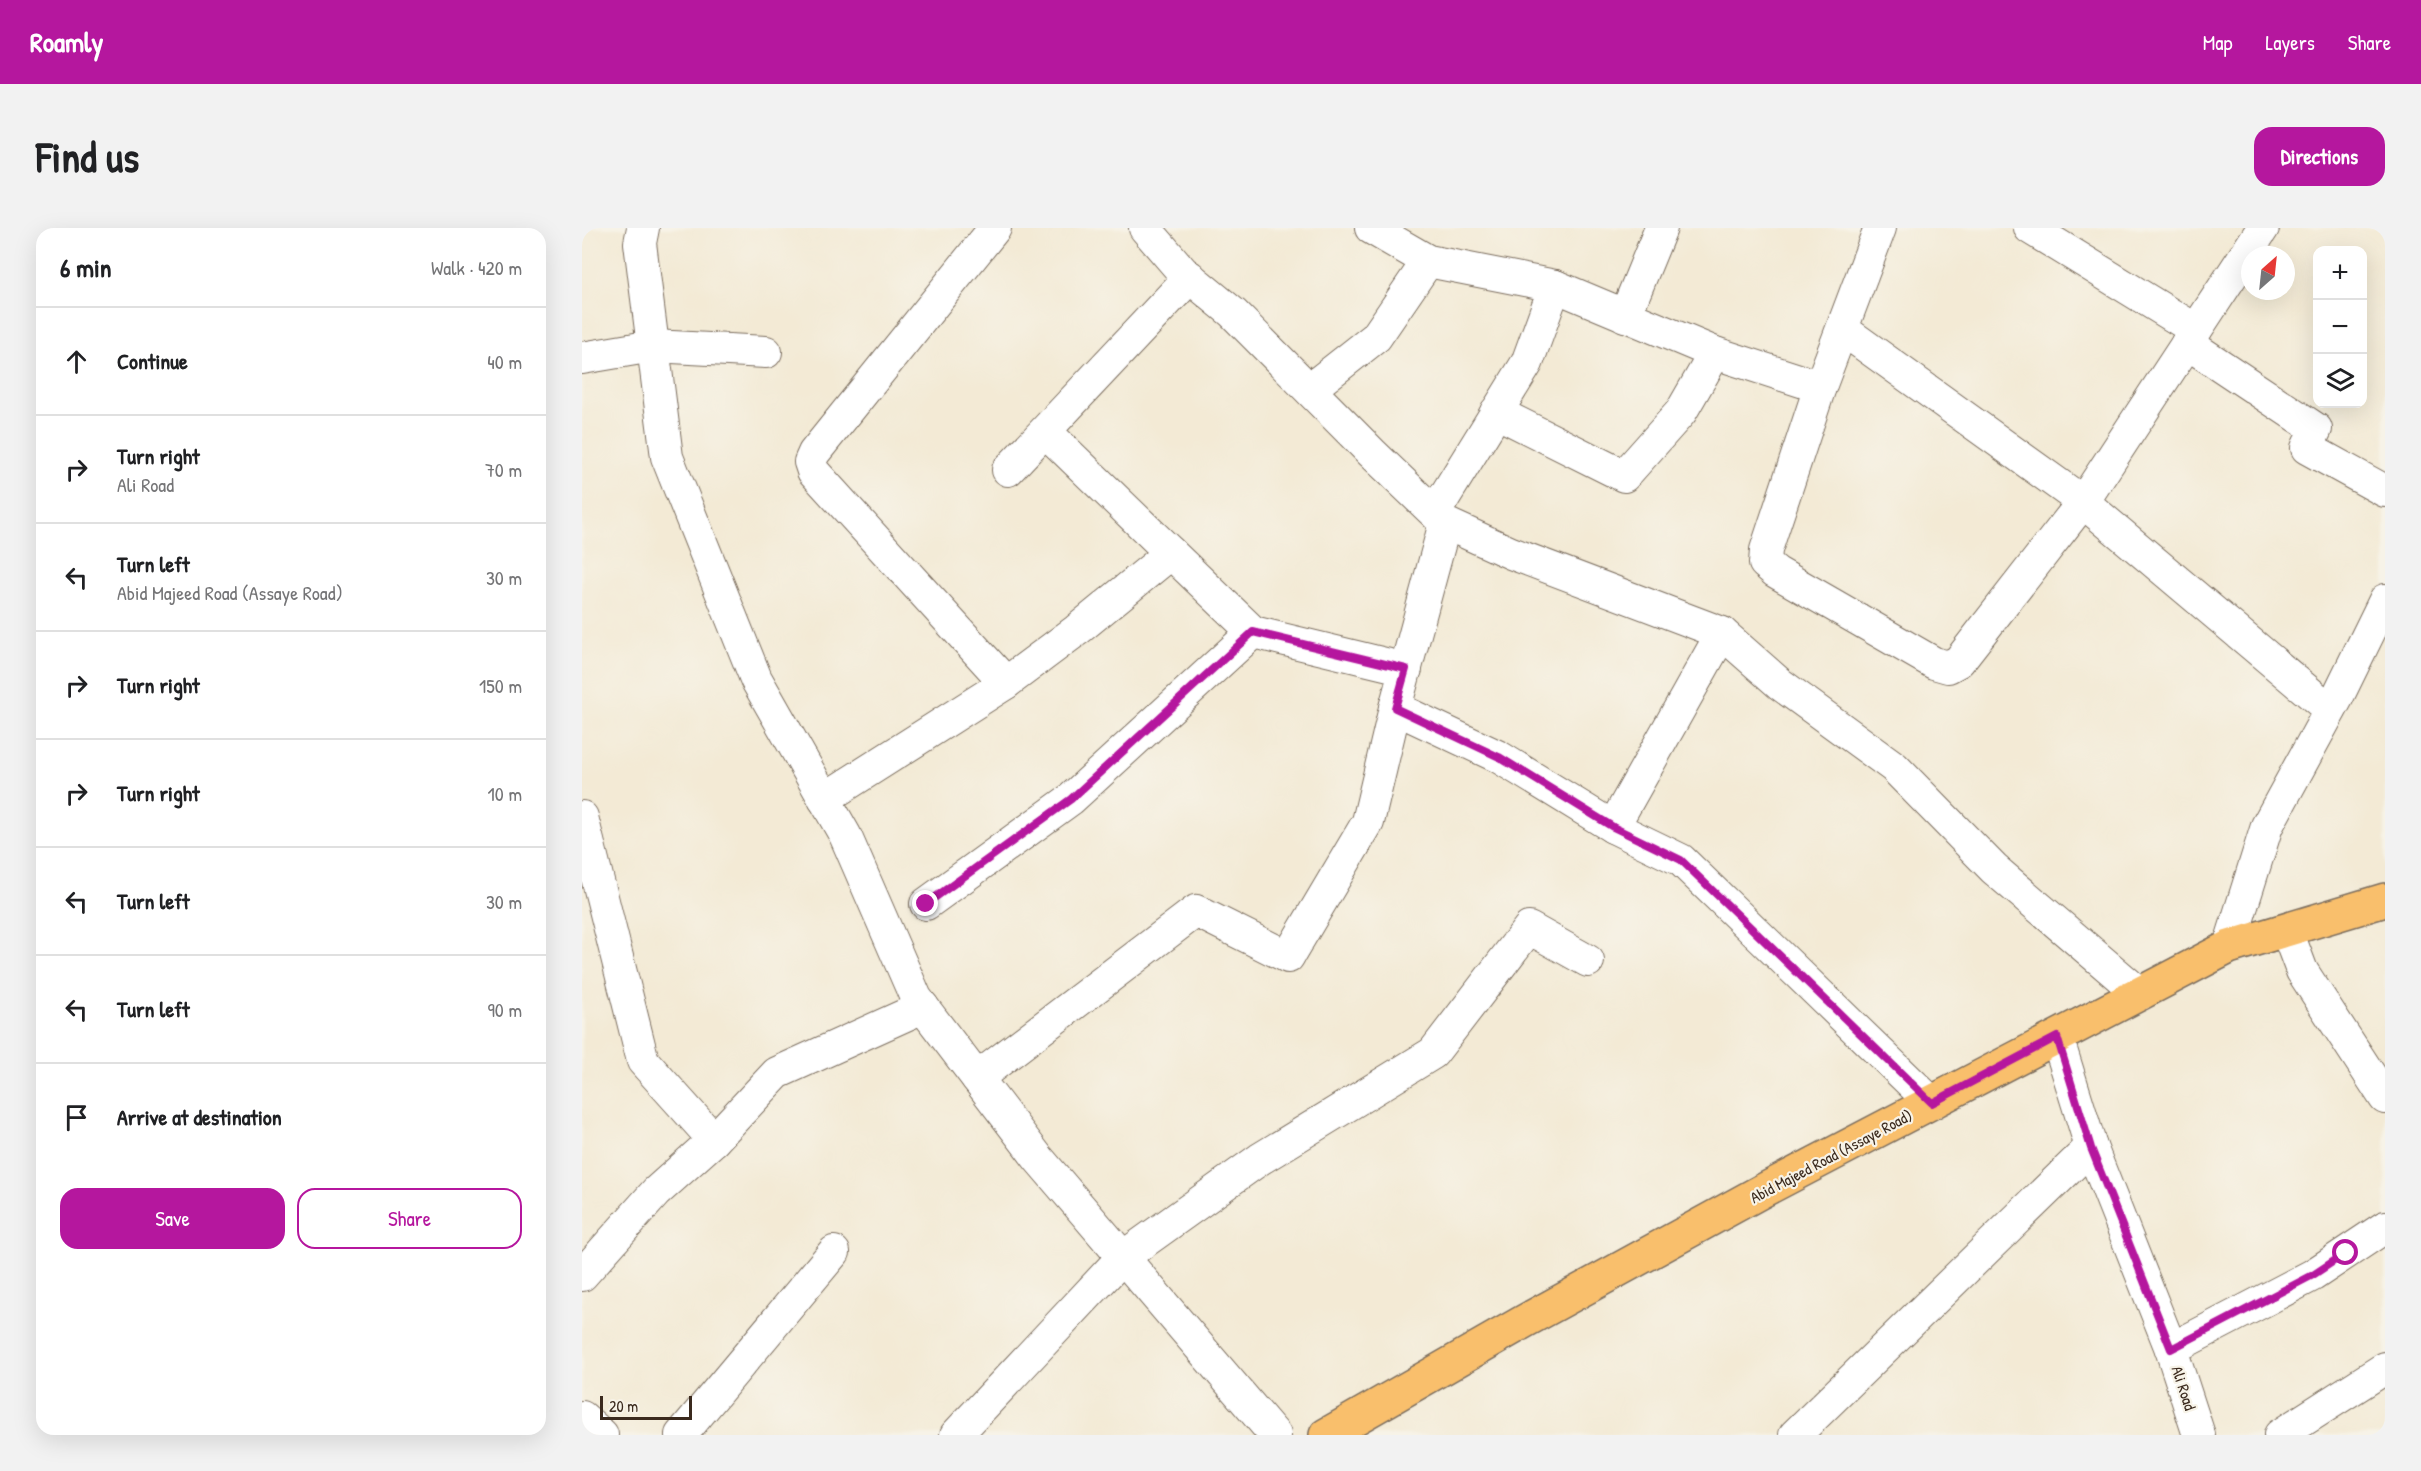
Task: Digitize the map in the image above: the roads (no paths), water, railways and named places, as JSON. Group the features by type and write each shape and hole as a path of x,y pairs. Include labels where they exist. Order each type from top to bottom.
{"main road":[{"name":"Abid Majeed Road (Assaye Road)","path":"1326,1435 1752,1197 2229,947 2385,900"}],"street":[{"path":"644,228 640,243 667,457 756,679 845,835 916,998 1038,1158 1275,1435"},
{"path":"995,228 814,453 810,462 813,471 1006,683"},
{"path":"1145,228 1190,277 1233,313 1440,518 1511,553 1722,633 1780,684 1894,767 1994,869 2140,994"},
{"path":"1371,228 1428,261 1555,286 1716,353 1820,387"},
{"path":"1625,316 1661,228"},
{"path":"1880,228 1820,387 1766,550 1765,563 1776,572 1934,663 1948,667 1959,662 2082,502 2263,228"},
{"path":"2030,228 2192,336 2316,429 2307,448 2385,491"},
{"path":"1310,390 1376,337 1428,261"},
{"path":"1008,471 1190,277"},
{"path":"977,1078 1196,911 1288,957 1368,822 1440,518 1496,412 1527,363 1555,286"},
{"path":"1842,329 2082,502 2330,710"},
{"path":"582,358 653,346 766,352"},
{"path":"1496,412 1624,476 1681,412 1716,353"},
{"path":"1046,432 1253,632 1406,669"},
{"path":"824,800 1006,683 1077,630 1172,552"},
{"path":"2229,947 2267,826 2330,710 2385,600"},
{"path":"926,904 1071,799 1253,632"},
{"path":"1613,827 1722,633"},
{"path":"1395,708 1499,757 1613,827 1681,860 1932,1103"},
{"path":"582,817 643,1061 714,1140"},
{"path":"956,1435 1123,1257 1260,1159 1434,1053 1529,928 1588,961"},
{"path":"2287,931 2302,971 2385,1098"},
{"path":"582,1275 656,1192 714,1140 777,1073 923,1007"},
{"name":"Ali Road","path":"2057,1037 2091,1148 2171,1349 2199,1435"},
{"path":"1795,1435 2091,1148"},
{"path":"2171,1349 2313,1275 2385,1227"},
{"path":"681,1435 834,1252"},
{"path":"2280,1435 2385,1368"},
{"path":"582,1417 602,1435"}]}
